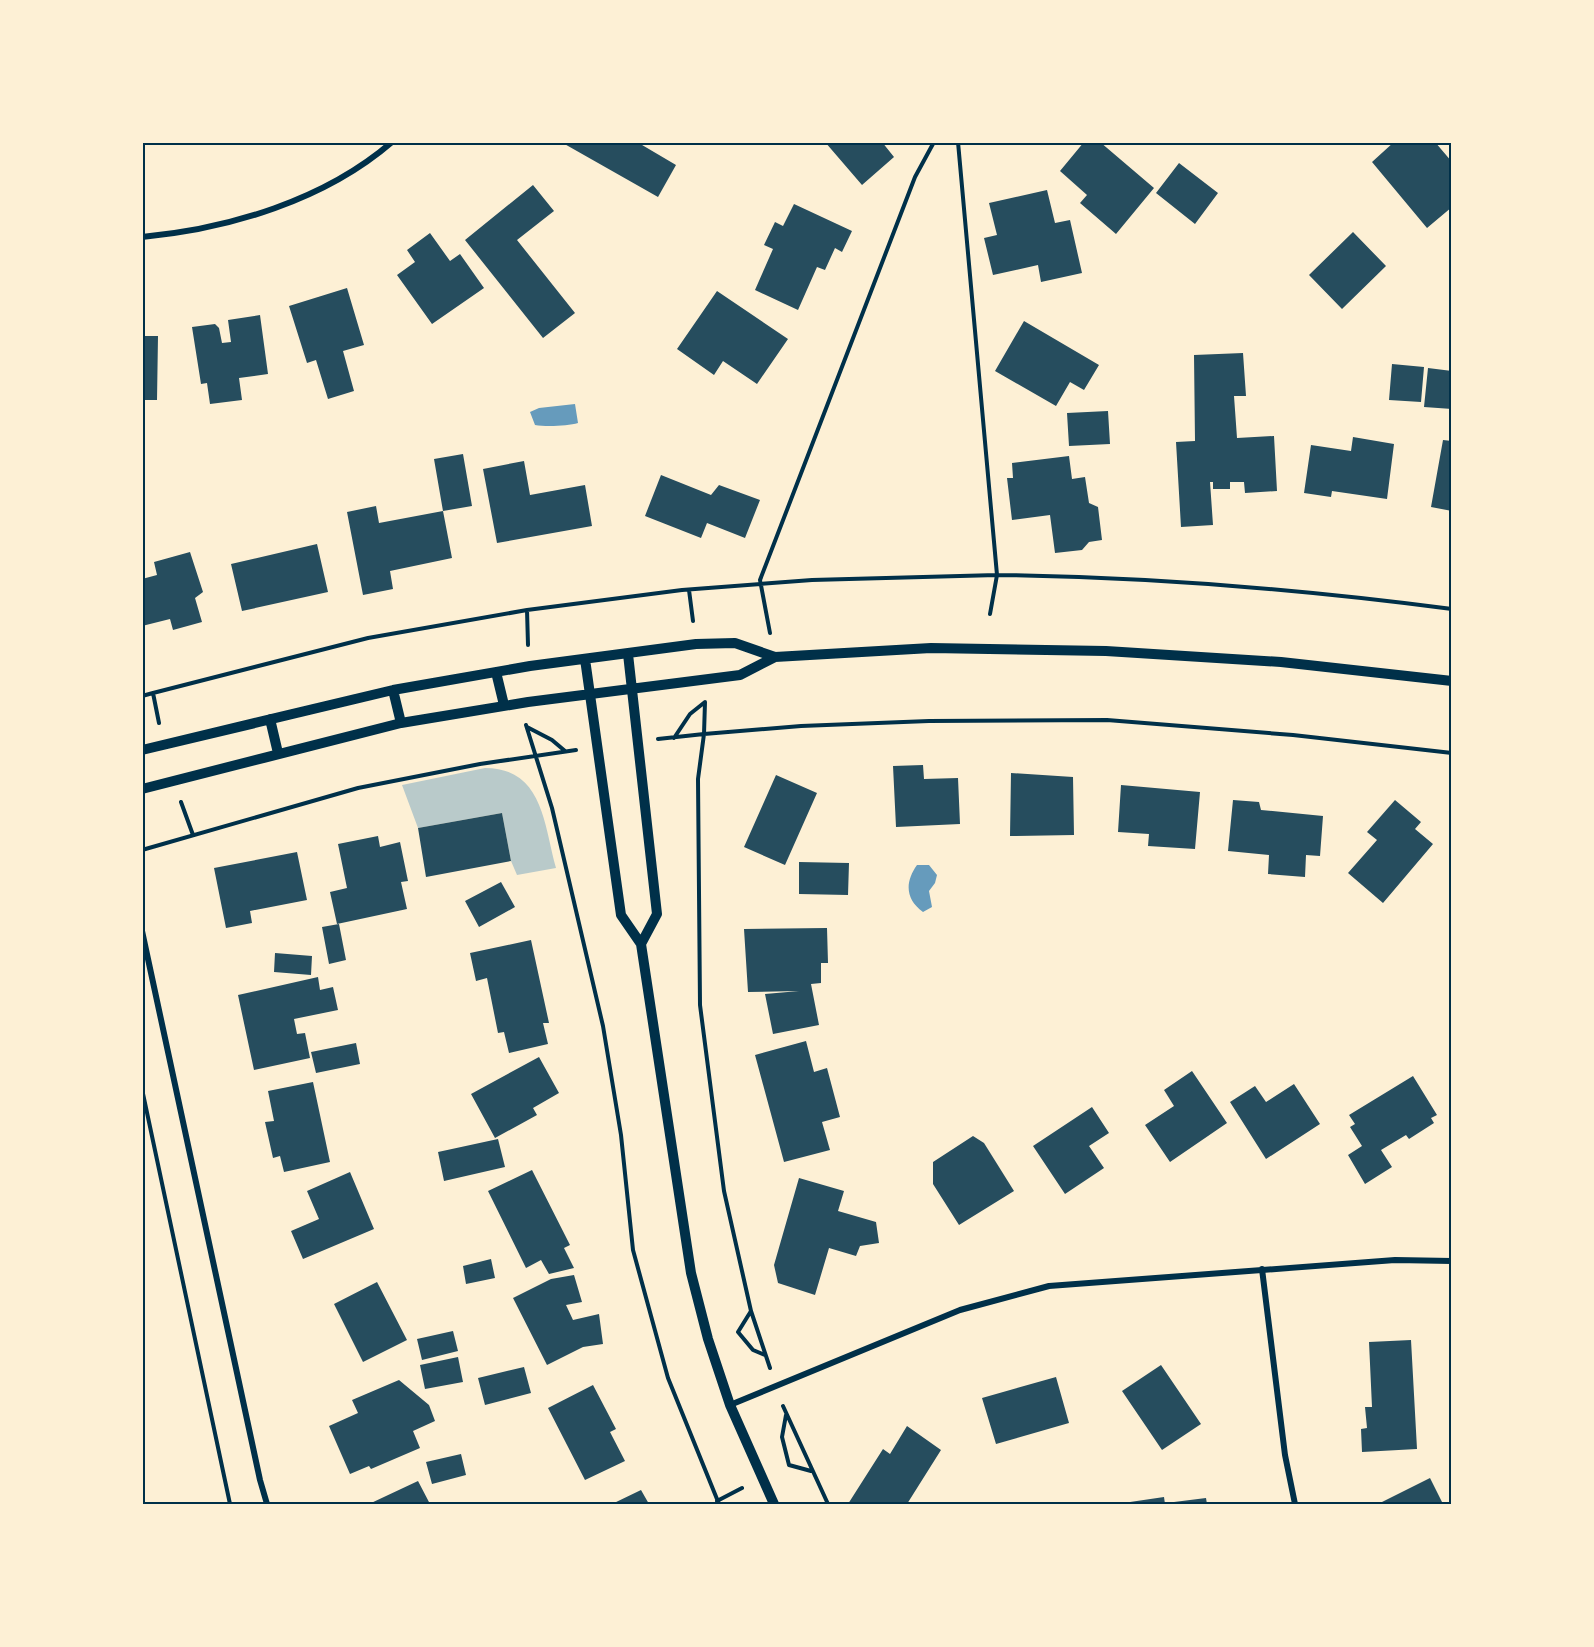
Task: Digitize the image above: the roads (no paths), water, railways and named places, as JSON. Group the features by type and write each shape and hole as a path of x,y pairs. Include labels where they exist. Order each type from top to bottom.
{"street":[{"path":"142,237 183,233 228,223 310,195 392,142"},
{"path":"142,750 393,690 496,672 696,644 735,643 775,657 931,648 1106,651 1281,662 1452,681"},
{"path":"628,654 657,914 641,944"},
{"path":"142,789 401,723 504,705 740,675 775,657"},
{"path":"585,659 621,915 641,944 690,1273 730,1406 774,1504"},
{"path":"496,672 504,705"},
{"path":"393,690 401,723"},
{"path":"270,719 278,753"},
{"path":"142,931 267,1504"},
{"path":"730,1406 960,1310 1048,1286 1395,1260 1452,1261"},
{"path":"1262,1269 1285,1455 1296,1504"}],"water":[{"path":"575,404 578,423 574,424 535,425 530,412 539,408"},
{"path":"917,865 929,865 937,875 929,891 932,907 923,912 913,902 909,890 910,878"}]}
